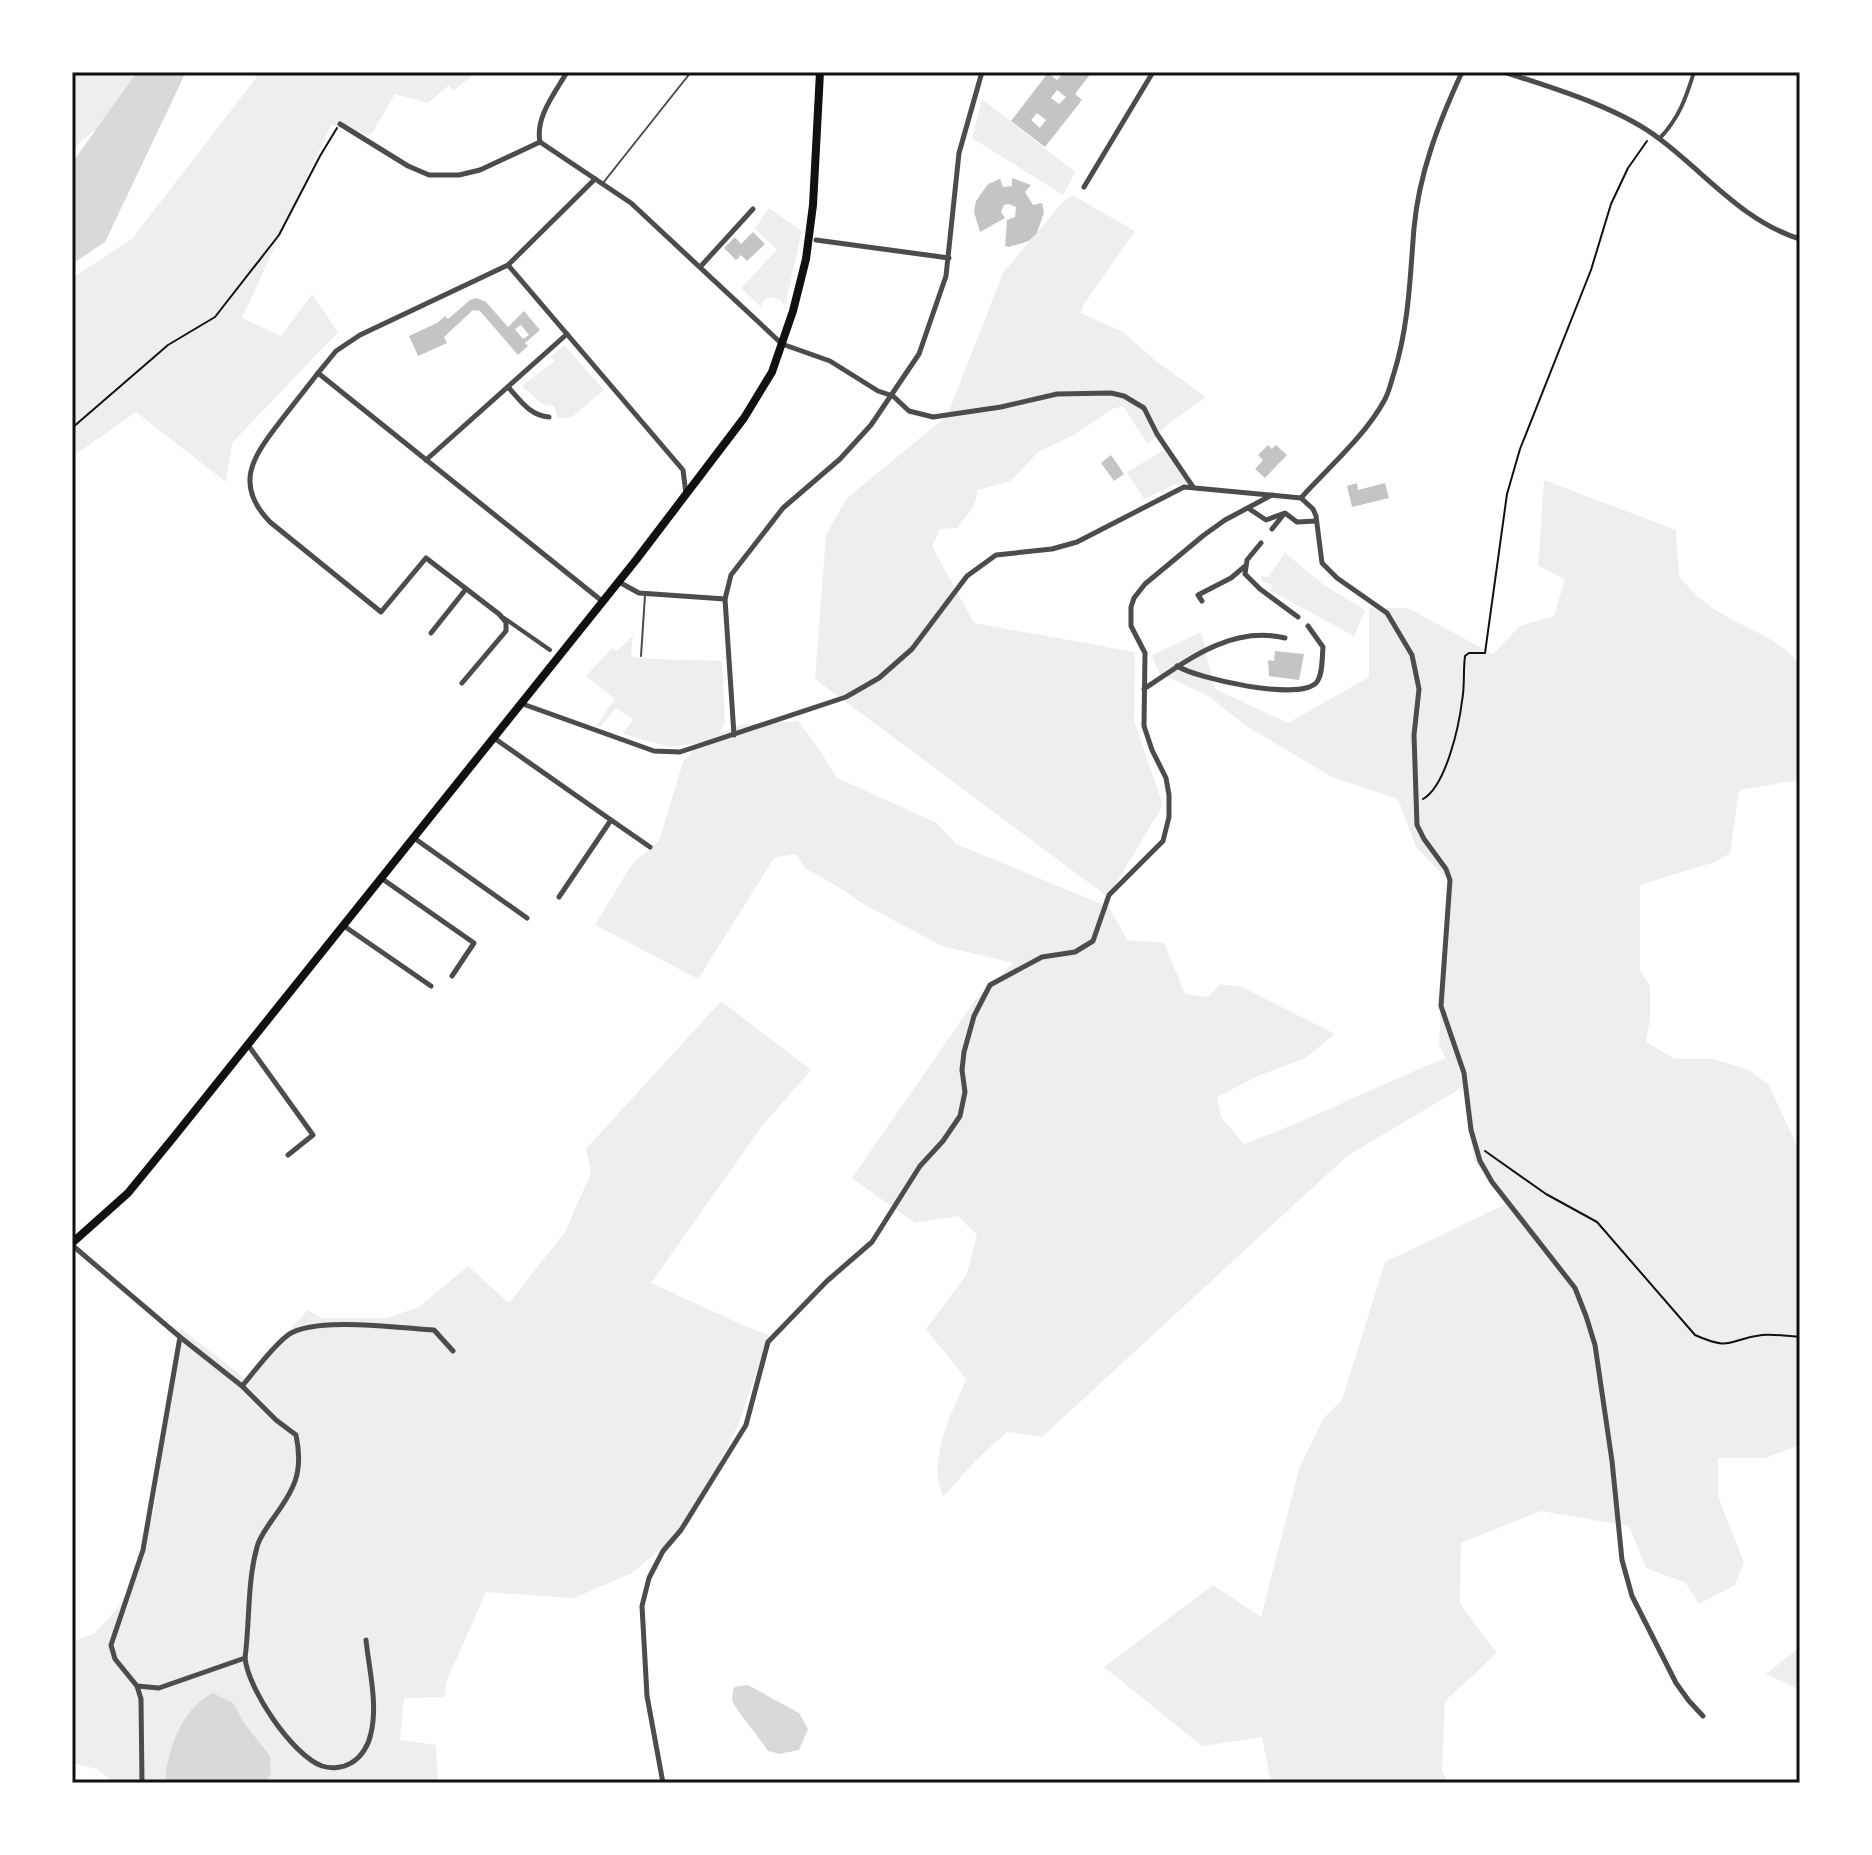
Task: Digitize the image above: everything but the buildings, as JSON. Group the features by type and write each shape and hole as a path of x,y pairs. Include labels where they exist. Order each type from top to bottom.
{"main road":[{"path":"72,1244 128,1193 619,582 744,418 772,372 793,311 809,239 820,72"}],"street":[{"path":"540,142 540,121 567,72"},
{"path":"734,735 725,599 731,575 783,508 840,459 893,396 919,354 937,308 949,258 959,153 982,72"},
{"path":"1084,187 1153,72"},
{"path":"1301,498 1366,426 1385,400 1405,330 1413,274 1414,227 1423,173 1442,115 1462,72"},
{"path":"1504,72 1566,93 1657,136 1734,203 1771,227 1800,239"},
{"path":"1657,136 1675,123 1694,72"},
{"path":"340,124 408,166 429,175 459,175 480,170 540,142"},
{"path":"540,142 631,203 782,344 830,361 878,391 893,396 909,411 933,417 1001,407 1057,394 1111,393 1136,401 1144,408 1193,487"},
{"path":"550,650 426,558 381,612 259,512 249,481 252,463 263,444 336,351 360,335 508,265 595,179"},
{"path":"701,266 753,209"},
{"path":"816,240 949,258"},
{"path":"508,265 683,470 686,495"},
{"path":"426,460 567,334"},
{"path":"318,373 602,601"},
{"path":"508,387 530,411 549,417"},
{"path":"683,470 702,474"},
{"path":"520,703 628,742 666,752 680,752 846,697 879,678 912,649 967,576 996,555 1052,549 1077,542 1175,491 1193,487 1301,498 1313,509 1322,563 1337,578 1387,613 1416,666 1419,689 1414,725 1417,825 1450,880 1441,1006 1464,1073 1475,1145 1492,1182 1575,1288 1595,1345 1612,1461 1622,1560 1632,1596 1676,1683 1703,1716"},
{"path":"663,1783 647,1696 642,1606 649,1578 663,1551 687,1521 746,1425 768,1342 827,1281 872,1242 920,1166 960,1116 965,1092 962,1070 964,1052 974,1016 990,985 1042,957 1075,952 1093,941 1109,895 1163,841 1169,817 1169,795 1166,778 1144,726 1145,653 1131,626 1134,598 1145,584 1198,541 1272,495"},
{"path":"1248,508 1266,520 1285,513"},
{"path":"1285,513 1297,522 1316,521"},
{"path":"1272,529 1285,513"},
{"path":"1202,601 1198,595 1231,578 1261,543"},
{"path":"1244,566 1249,581 1298,617"},
{"path":"619,582 639,593 725,599"},
{"path":"431,633 466,589"},
{"path":"462,683 506,631 506,622 499,614"},
{"path":"1177,666 1188,673 1261,688 1301,691 1319,679 1322,659 1323,647 1308,626"},
{"path":"1143,689 1223,641 1273,636 1285,638"},
{"path":"493,737 650,847"},
{"path":"559,897 611,820"},
{"path":"413,837 527,918"},
{"path":"381,877 474,943 452,976"},
{"path":"343,925 431,986"},
{"path":"248,1045 313,1135 288,1155"},
{"path":"72,1244 296,1435 300,1452 298,1474 289,1497 258,1543 250,1575 246,1673 252,1687 289,1739 319,1765 331,1768 355,1761 363,1754 372,1732 371,1679 366,1640"},
{"path":"242,1386 286,1336 302,1327 321,1325 434,1330 453,1351"},
{"path":"142,1783 141,1699 137,1686 115,1659 111,1645 143,1550 180,1337"},
{"path":"137,1686 159,1688 245,1658"}],"lane":[{"path":"603,184 691,72"},
{"path":"641,656 645,593"}],"path":[{"path":"72,428 158,353 215,317 279,235 340,124"},
{"path":"1415,800 1428,797 1447,760 1463,700 1465,656 1485,653 1507,494 1520,449 1591,270 1611,204 1628,168 1657,136"},
{"path":"1475,1145 1546,1194 1597,1222 1695,1335 1714,1344 1731,1345 1759,1336 1800,1337"}],"shaded area":[{"path":"72,72 140,72 112,116 72,149"},
{"path":"137,72 186,72 105,242 72,264 72,163"},
{"path":"257,72 477,72 453,91 449,85 428,103 395,94 371,135 331,125 242,318 281,336 312,294 338,332 232,443 226,482 136,412 72,457 72,278 132,239 256,78"},
{"path":"982,99 1075,172 1063,195 972,138"},
{"path":"1072,195 1135,231 1082,307 1081,313 1123,332 1157,362 1206,397 1168,424 1148,444 1123,406 1112,409 1072,436 1038,452 1011,481 978,490 974,506 957,528 940,529 932,546 974,623 1135,652 1134,721 1163,805 1108,897 815,679 826,535 847,498 947,416 1003,273"},
{"path":"769,208 802,231 785,306 771,297 764,300 761,307 741,288 777,250 755,229"},
{"path":"564,345 604,390 572,417 558,418 554,406 542,404 522,386 555,361 551,357"},
{"path":"1164,450 1187,483 1176,484 1144,499 1127,472"},
{"path":"1544,480 1676,530 1679,577 1707,604 1770,639 1800,665 1800,780 1739,790 1730,853 1715,862 1640,885 1640,970 1650,986 1646,1042 1675,1059 1714,1059 1749,1070 1768,1084 1800,1152 1800,1445 1765,1458 1718,1458 1718,1496 1744,1563 1735,1585 1699,1604 1686,1583 1646,1568 1629,1526 1541,1511 1461,1543 1460,1604 1497,1653 1445,1701 1442,1770 1448,1783 1271,1783 1262,1737 1202,1746 1104,1667 1213,1585 1261,1617 1299,1469 1323,1419 1342,1400 1385,1262 1510,1202 1474,1161 1463,1087 1347,1156 1042,1437 1007,1432 976,1460 943,1497 939,1482 939,1452 966,1379 926,1329 967,1274 977,1235 958,1216 915,1223 852,1178 976,999 1013,963 942,946 806,869 796,854 774,858 698,979 595,925 632,864 659,841 683,762 700,743 668,747 623,734 633,719 616,708 600,727 596,726 615,699 586,676 612,648 617,651 633,635 631,656 722,661 725,721 720,733 740,725 798,721 837,778 937,823 956,844 1109,907 1127,940 1164,943 1185,994 1208,997 1220,984 1242,987 1335,1034 1304,1059 1260,1075 1217,1097 1221,1117 1244,1144 1446,1058 1439,1046 1447,879 1416,847 1398,799 1332,777 1246,726 1210,697 1159,673 1152,655 1201,632 1215,689 1288,723 1369,677 1369,608 1408,608 1493,654 1520,626 1554,616 1565,579 1538,566"},
{"path":"1285,553 1324,585 1365,610 1354,636 1271,591 1273,585 1261,581 1262,576 1268,577"},
{"path":"721,1001 811,1070 762,1126 651,1283 769,1335 739,1423 688,1526 632,1573 574,1598 486,1592 447,1680 444,1697 404,1698 400,1740 436,1745 438,1783 115,1783 97,1769 72,1763 72,1642 95,1633 124,1601 154,1510 179,1327 244,1378 308,1310 321,1318 387,1318 419,1307 468,1266 509,1303 565,1232 591,1173 586,1149"},
{"path":"1800,1647 1800,1690 1766,1674"},
{"path":"748,1685 799,1713 808,1729 799,1750 779,1754 768,1751 732,1700 734,1687"},
{"path":"213,1693 233,1703 244,1723 270,1756 271,1774 263,1783 165,1783 169,1757 178,1731 193,1709"}]}
